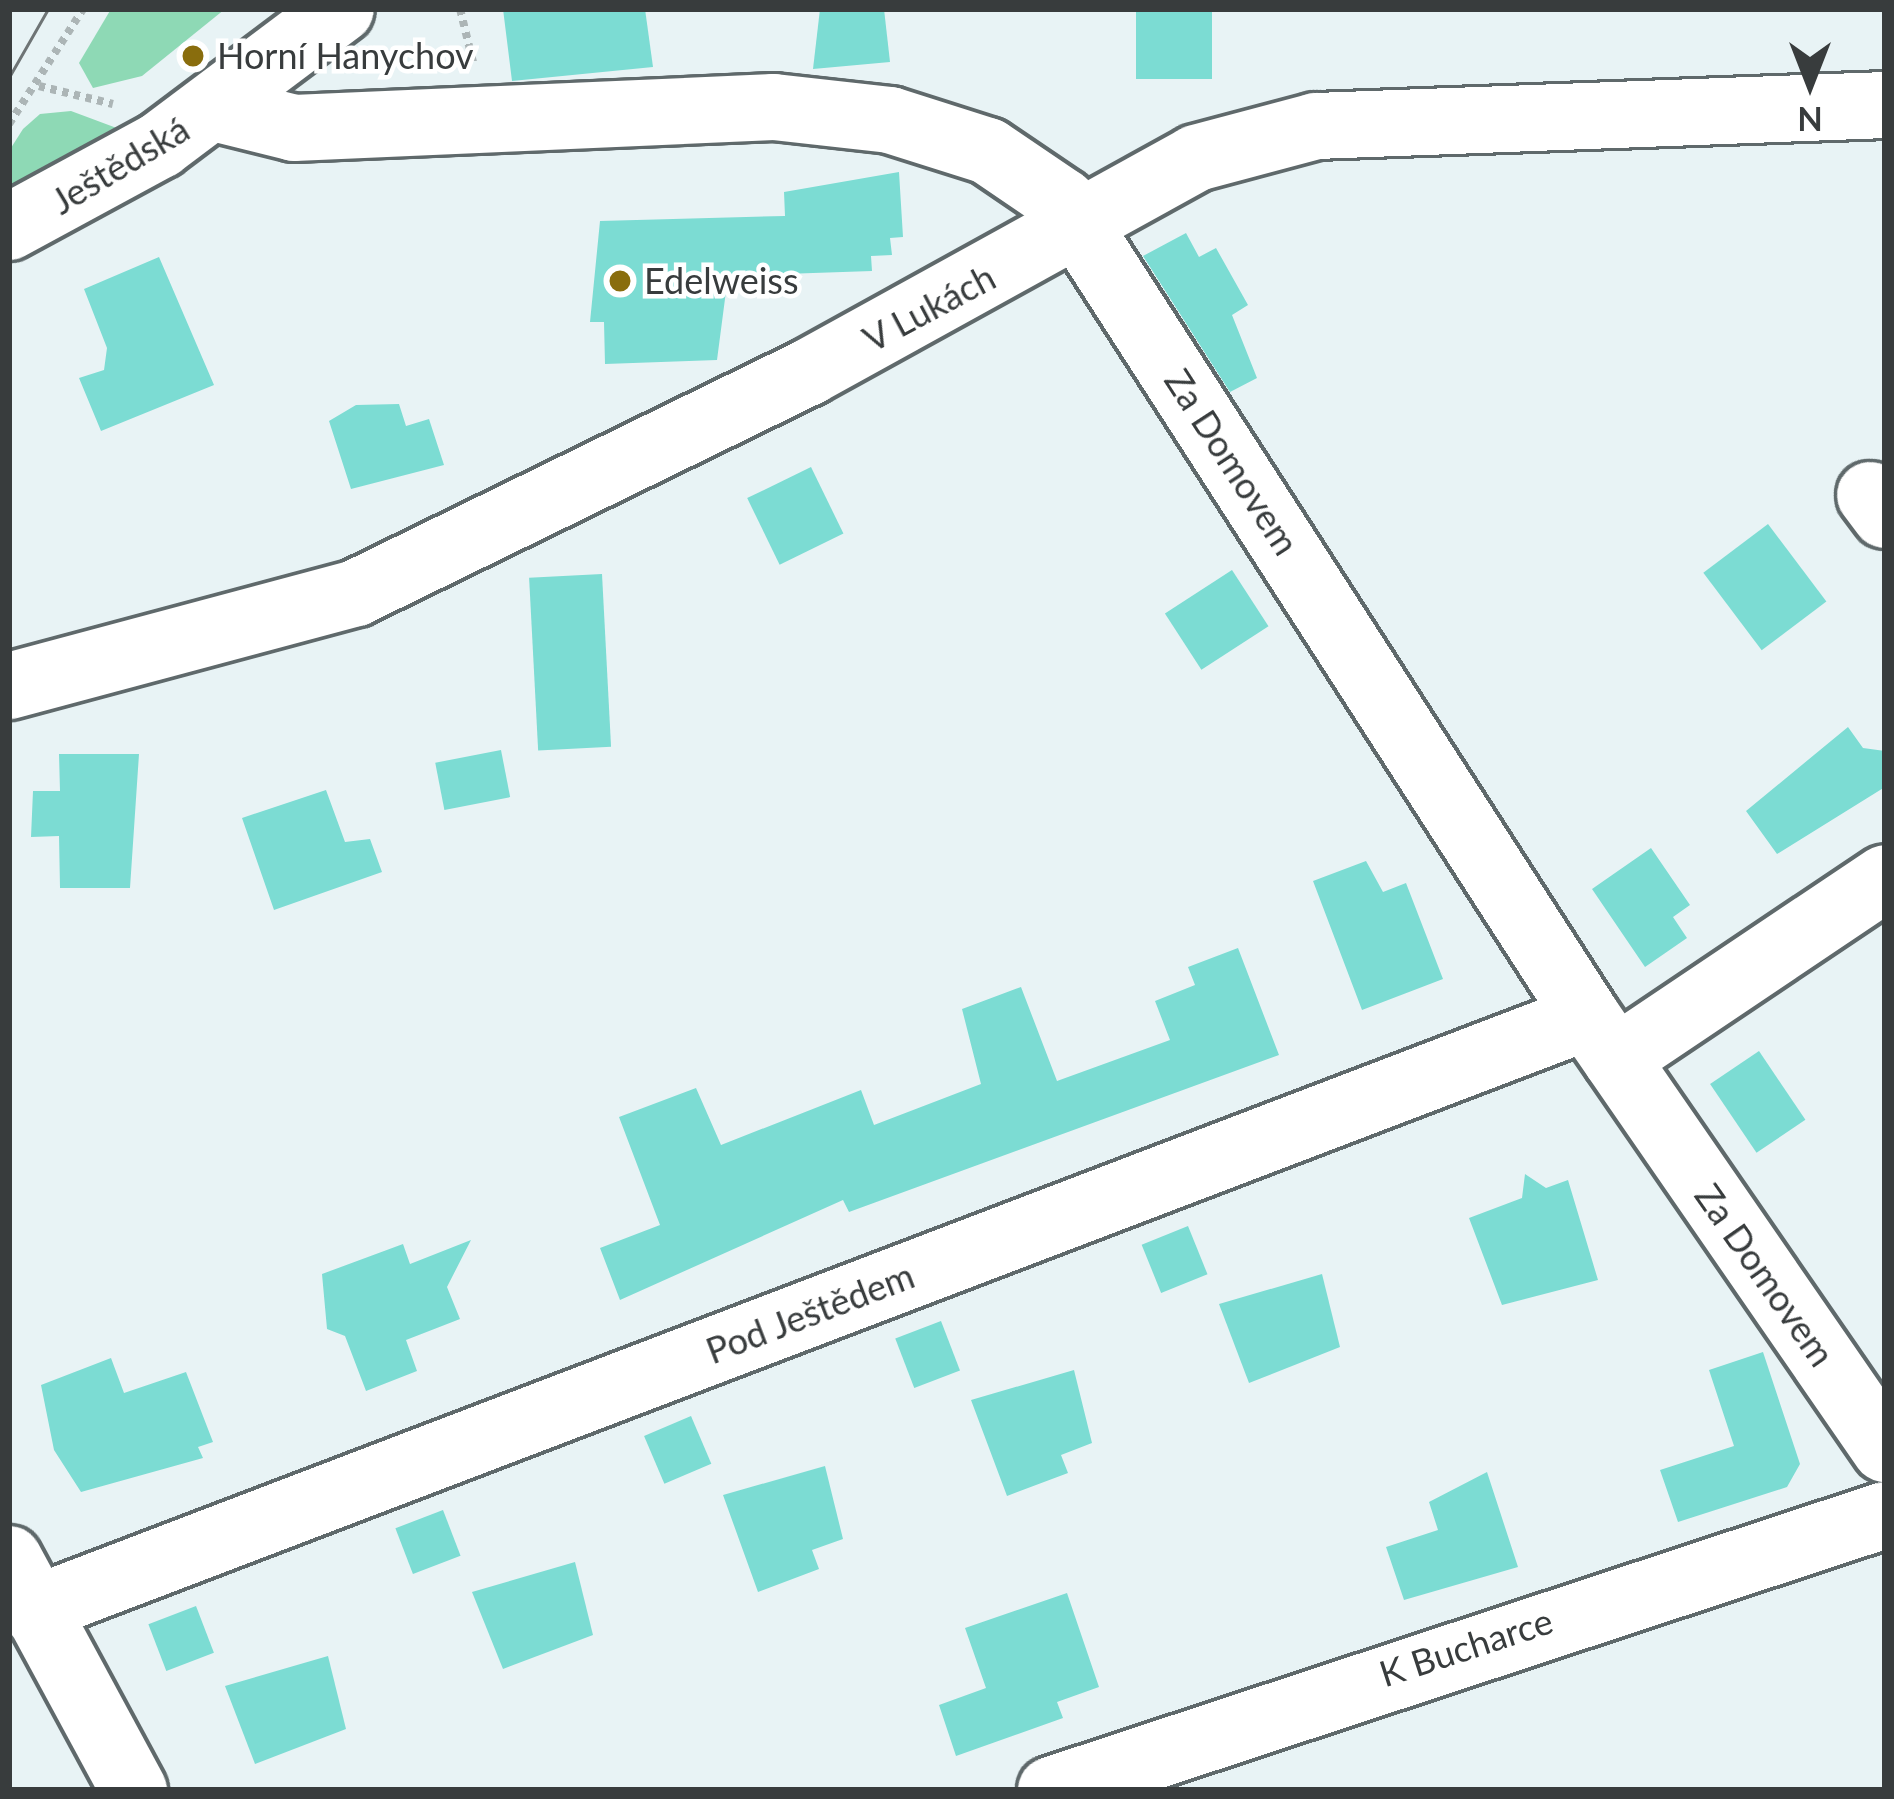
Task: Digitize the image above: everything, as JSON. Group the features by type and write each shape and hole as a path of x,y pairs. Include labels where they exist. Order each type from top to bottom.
{"street":[{"name":"Ještědská","path":"9,226 214,108 341,9"},
{"name":"V Lukách","path":"9,686 356,593 808,372 1196,158 1316,126 1885,105"},
{"name":"Za Domovem","path":"214,108 294,128 774,106 890,120 988,151 1077,221 1601,1038 1885,1449"},
{"name":"Pod Ještědem","path":"21,1585 1601,1038 1885,878"},
{"name":"K Bucharce","path":"1051,1790 1885,1515"},
{"path":"21,1585 134,1790"}],"path":[{"path":"9,124 39,86 83,9"},
{"path":"39,86 136,105"}],"green space":[{"path":"111,9 225,9 142,76 93,88 79,63"},
{"path":"71,111 122,130 9,189 9,151 23,129 40,114"}],"building":[{"path":"503,9 645,9 653,67 512,81"},
{"path":"820,9 884,9 890,62 813,69"},
{"path":"1136,9 1212,9 1212,79 1136,79"},
{"path":"899,172 903,237 890,238 892,255 871,256 872,271 728,276 717,360 605,364 604,322 590,322 600,221 785,216 784,192"},
{"path":"1186,233 1199,257 1216,248 1248,305 1232,315 1257,378 1230,392 1143,256"},
{"path":"159,257 214,385 101,431 79,378 104,370 107,348 84,289"},
{"path":"399,404 406,426 429,419 444,465 351,489 329,421 356,405"},
{"path":"811,467 843,534 780,565 747,498"},
{"path":"1768,524 1826,601 1762,650 1703,573"},
{"path":"1232,570 1268,626 1201,670 1165,614"},
{"path":"602,574 611,747 538,751 529,578"},
{"path":"1848,727 1863,748 1885,751 1885,787 1777,854 1746,811"},
{"path":"501,750 510,797 444,810 435,763"},
{"path":"59,754 139,754 130,888 60,888 59,836 31,837 33,791 60,791"},
{"path":"326,790 345,842 370,839 382,872 274,910 242,818"},
{"path":"1651,848 1690,905 1673,917 1687,938 1645,967 1592,889"},
{"path":"1366,861 1383,892 1406,883 1443,979 1362,1010 1313,881"},
{"path":"1238,948 1279,1055 849,1212 843,1200 620,1300 600,1248 660,1225 619,1117 696,1088 721,1145 861,1090 874,1125 981,1084 962,1009 1021,987 1057,1081 1170,1040 1155,1001 1195,985 1188,967"},
{"path":"1759,1051 1805,1120 1756,1153 1710,1084"},
{"path":"1525,1174 1546,1188 1568,1180 1598,1280 1502,1305 1469,1218 1522,1198"},
{"path":"1188,1226 1207,1274 1161,1293 1142,1245"},
{"path":"471,1240 447,1287 460,1319 406,1340 417,1371 366,1391 345,1336 327,1329 322,1274 403,1244 410,1264"},
{"path":"1322,1274 1340,1347 1249,1383 1219,1304"},
{"path":"941,1321 960,1370 914,1388 895,1339"},
{"path":"1763,1352 1800,1464 1787,1487 1678,1522 1660,1470 1734,1446 1709,1370"},
{"path":"111,1358 124,1393 186,1372 213,1442 198,1447 203,1458 81,1492 54,1450 41,1385"},
{"path":"1074,1370 1092,1443 1061,1455 1068,1473 1007,1496 971,1400"},
{"path":"691,1416 711,1464 664,1484 644,1436"},
{"path":"825,1466 843,1539 812,1550 819,1569 758,1592 723,1495"},
{"path":"1487,1472 1518,1567 1404,1600 1386,1547 1438,1530 1429,1502"},
{"path":"443,1510 461,1556 413,1574 395,1528"},
{"path":"575,1562 593,1635 503,1669 472,1592"},
{"path":"1067,1593 1099,1687 1057,1702 1063,1718 956,1756 939,1705 986,1688 965,1628"},
{"path":"196,1606 214,1653 166,1671 148,1624"},
{"path":"328,1656 346,1729 255,1764 225,1686"}],"tram line":[{"path":"9,77 48,9"}],"place":[{"name":"Horní Hanychov","path":"193,56"},
{"name":"Edelweiss","path":"620,281"}]}
